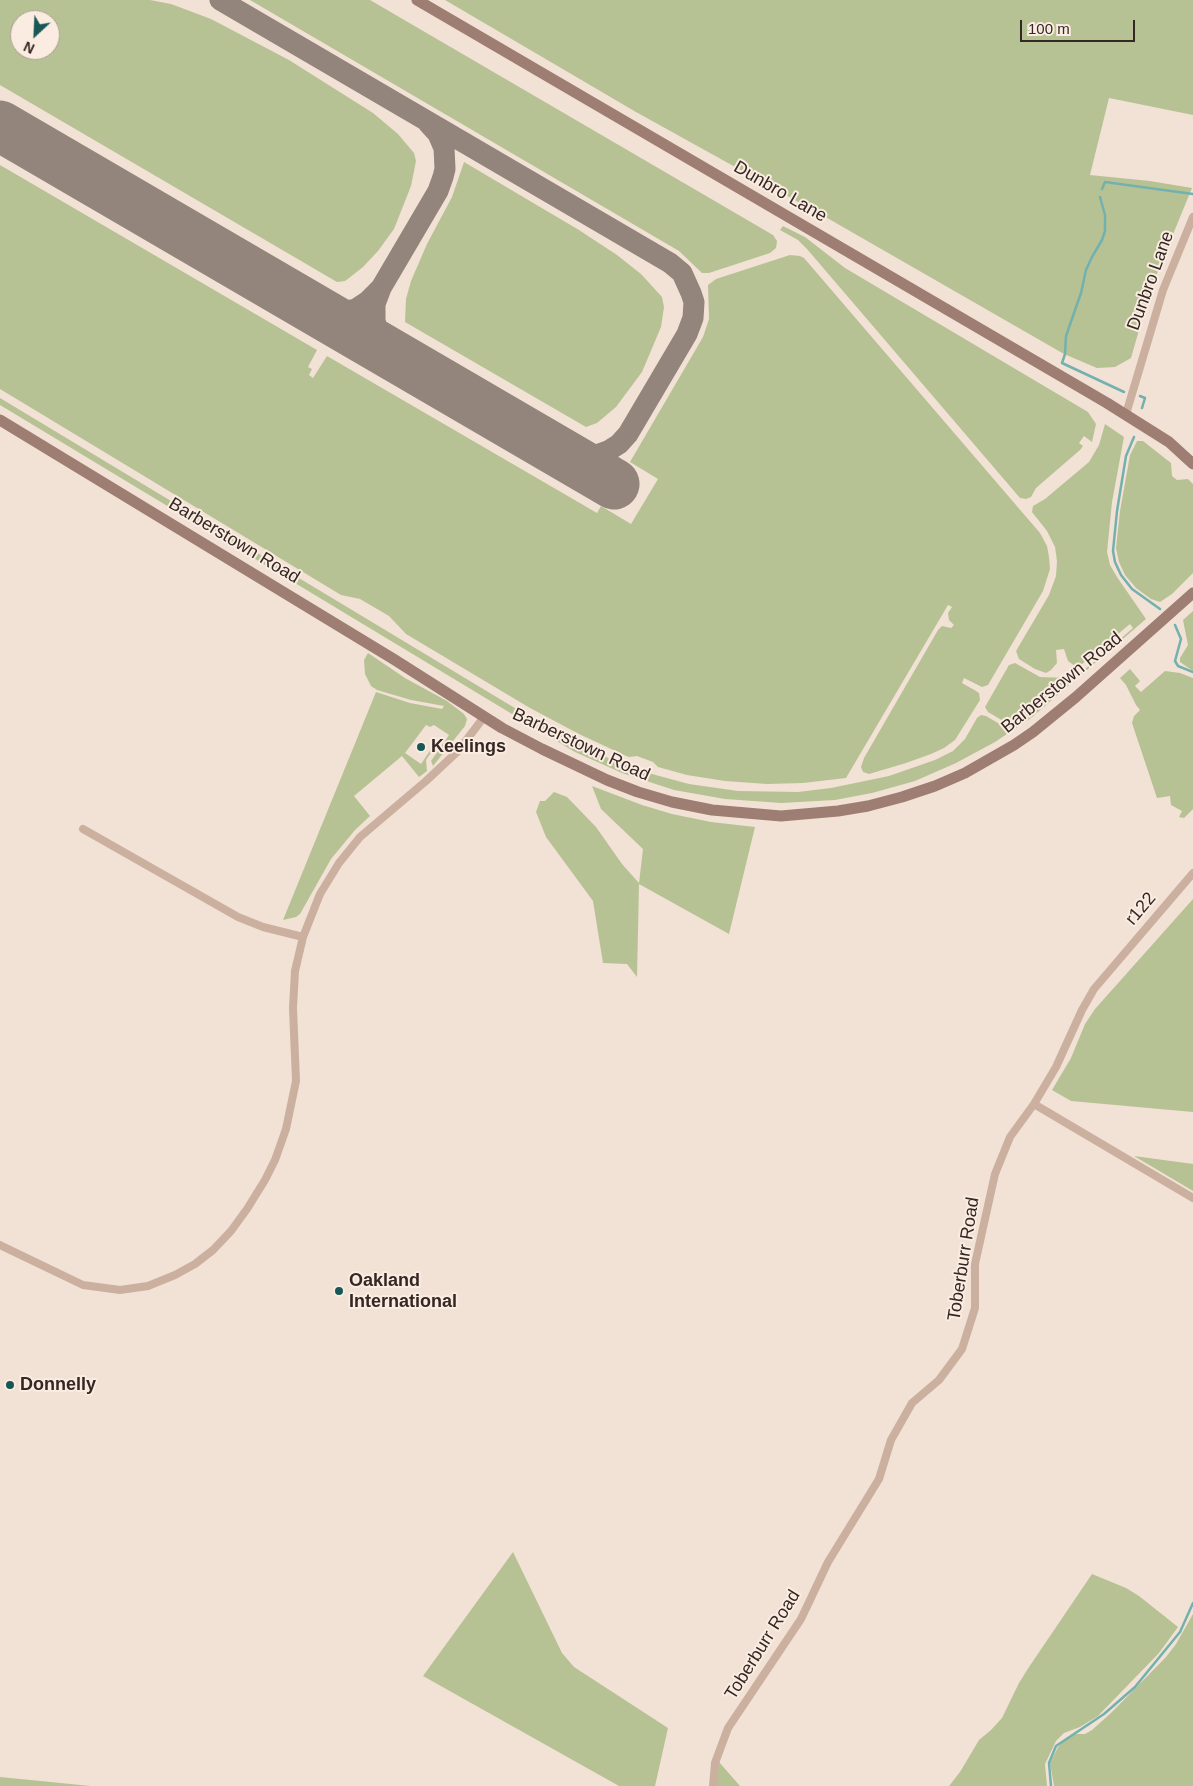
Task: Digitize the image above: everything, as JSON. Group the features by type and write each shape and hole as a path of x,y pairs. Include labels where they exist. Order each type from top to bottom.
{"main road":[{"name":"Dunbro Lane","path":"417,0 1126,414 1169,442 1193,464"},
{"name":"Barberstown Road","path":"0,420 395,660 484,717 542,749 607,780 638,792 672,802 712,810 781,816 838,811 868,806 935,786 965,773 1034,732 1193,594"}],"street":[{"name":"Dunbro Lane","path":"1126,414 1163,290 1193,217"},
{"path":"0,1245 83,1285 120,1290 148,1286 175,1275 195,1264 225,1238 247,1209 265,1180 275,1160 286,1129 296,1081 293,1008 295,971 303,937 320,894 348,850 458,751 484,717"},
{"path":"83,829 238,917 303,937"},
{"name":"r122","path":"1112,966 1193,872"},
{"name":"Toberburr Road","path":"713,1786 715,1763 728,1728 801,1620 828,1562 879,1479 891,1440 912,1403 939,1380 962,1349 974,1308 975,1264 995,1174 1010,1137 1034,1104 1056,1067 1094,988 1112,966"},
{"path":"1034,1104 1193,1198"}],"green space":[{"path":"0,0 150,0 171,4 211,19 289,60 373,113 398,134 414,153 416,161 411,186 394,229 378,251 349,278 345,281 337,282 0,85"},
{"path":"250,0 370,0 773,235 777,241 776,248 770,253 709,273 702,273 679,251"},
{"path":"445,0 1193,0 1193,115 1109,98 1090,175 1150,181 1192,188 1151,288 1131,358 1115,367 1097,368 1064,354 829,219 636,112"},
{"path":"464,162 579,230 617,255 641,274 662,297 664,307 661,327 642,372 616,407 597,423 586,427 405,322 406,299 411,281 427,244 452,197"},
{"path":"0,165 317,350 308,367 312,369 309,375 313,378 327,356 597,513 601,506 631,524 658,479 630,462 703,337 709,319 708,285 716,279 790,255 800,256 804,258 1040,533 1047,546 1050,569 1043,591 988,685 982,687 964,678 962,683 979,693 980,700 955,740 931,754 869,774 863,772 861,767 864,758 938,630 942,626 951,628 954,625 949,620 948,613 952,607 948,605 846,778 803,783 767,784 725,781 687,775 658,767 653,762 637,756 629,757 624,755 530,708 406,634 389,616 360,599 341,595 0,389"},
{"path":"783,226 805,237 845,268 1088,412 1096,424 1092,442 1084,436 1079,443 1083,446 1080,450 1036,488 1031,497 1026,499 1020,498 807,249 798,240 780,230"},
{"path":"0,398 538,722 584,747 617,762 689,784 738,791 798,792 831,788 889,776 935,760 953,751 965,739 977,718 981,715 1008,729 1010,725 988,712 985,707 1009,665 1015,663 1040,677 1068,678 1080,673 1095,661 1133,628 1130,624 1081,665 1075,666 1068,661 1064,649 1056,650 1057,663 1046,673 1035,669 1019,659 1016,651 1049,595 1056,576 1057,561 1055,547 1047,531 1032,512 1033,506 1045,499 1089,462 1099,445 1105,424 1124,437 1112,502 1107,552 1110,565 1146,619 1031,718 995,742 956,763 915,781 872,793 835,800 781,803 725,799 674,790 622,773 575,752 0,405"},
{"path":"1137,441 1143,441 1171,463 1172,476 1177,480 1188,479 1193,484 1193,573 1172,594 1160,602 1151,599 1136,588 1125,575 1119,562 1116,548 1120,511 1130,455"},
{"path":"1193,611 1193,671 1180,662 1180,658 1188,645 1183,620"},
{"path":"368,653 405,678 447,701 464,714 467,719 465,726 433,766 431,761 449,735 434,725 430,727 426,725 405,753 421,764 436,742 437,744 426,760 427,771 419,777 402,756 354,796 370,816 355,830 331,859 300,914 283,920 376,692 410,703 442,709 444,706 411,700 377,690 371,686 365,674 364,660"},
{"path":"1130,669 1140,681 1135,686 1141,692 1165,671 1180,673 1193,678 1193,809 1184,818 1179,817 1182,811 1171,805 1170,796 1157,798 1132,723 1134,716 1140,710 1120,678"},
{"path":"592,786 672,814 711,822 755,827 729,934 639,884 637,977 627,964 603,963 593,901 546,837 536,812 540,801 545,801 554,792 567,797 596,827 622,864 639,883 643,849 601,809"},
{"path":"1193,899 1193,1112 1071,1101 1052,1090 1071,1058 1085,1024 1095,1009"},
{"path":"1134,1156 1193,1164 1193,1191"},
{"path":"513,1552 562,1653 574,1667 668,1728 655,1786 619,1786 423,1676"},
{"path":"1092,1574 1126,1588 1139,1596 1178,1627 1159,1653 1098,1716 1080,1727 1064,1733 1056,1741 1045,1764 1047,1786 949,1786 960,1772 979,1740 1002,1718 1029,1667"},
{"path":"1193,1614 1193,1786 1054,1786 1050,1763 1058,1747 1066,1738 1076,1734 1085,1734 1092,1730 1112,1712 1166,1657 1176,1644"},
{"path":"719,1762 740,1786 716,1786"},
{"path":"0,1777 91,1786 0,1786"}],"waterway":[{"path":"1102,189 1105,182 1193,194"},
{"path":"1100,197 1105,215 1105,231 1086,270 1081,293 1066,336 1065,354 1062,363 1124,392"},
{"path":"1140,396 1145,398 1142,408"},
{"path":"1134,437 1126,456 1113,551 1115,562 1121,575 1132,589 1160,609"},
{"path":"1175,625 1181,639 1175,661 1178,666 1193,672"},
{"path":"1051,1786 1049,1763 1056,1746 1104,1714 1135,1687 1180,1632 1193,1603"}],"taxiway":[{"path":"220,0 670,263 682,273 694,302 693,318 687,334 628,434 619,444 608,451 591,457 575,457 557,450"},
{"path":"400,359 386,346 379,335 375,321 375,304 381,288 438,191 443,177 445,169 444,148 438,134 428,123"},
{"path":"304,303 326,311 342,312 356,309 368,301 381,288"}],"runway":[{"path":"0,126 614,484"}],"place":[{"name":"Keelings","path":"421,747"},
{"name":"Oakland International","path":"339,1291"},
{"name":"Donnelly","path":"10,1385"}]}
